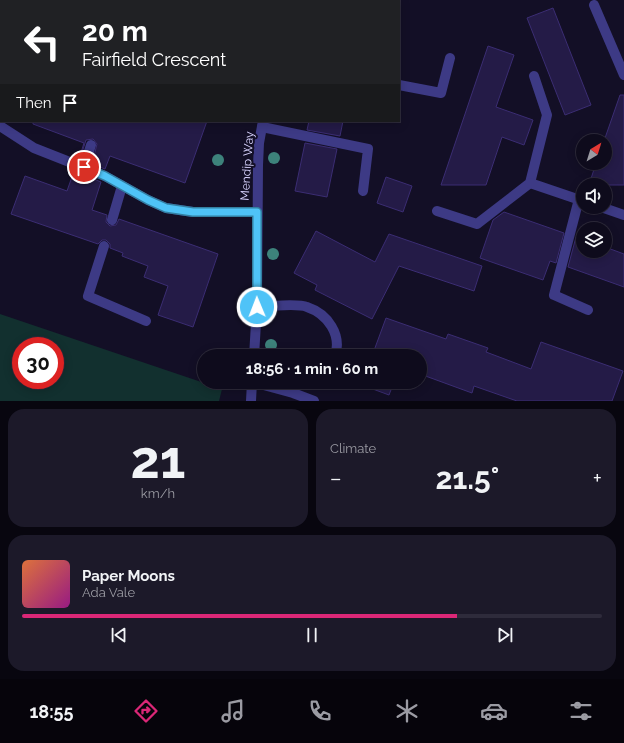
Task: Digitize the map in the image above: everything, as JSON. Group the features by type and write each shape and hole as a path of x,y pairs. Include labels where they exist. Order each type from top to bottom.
{"street":[{"path":"594,5 624,75"},
{"path":"400,85 441,93 450,58"},
{"path":"437,211 477,224 530,183 547,115 534,76"},
{"path":"263,124 368,149 364,191"},
{"name":"Mendip Way","path":"254,349 257,307 258,158 263,124"},
{"path":"0,126 34,148 55,158 84,167 105,176 148,200 166,208 193,212 257,212"},
{"path":"84,167 91,145"},
{"path":"530,183 576,198"},
{"path":"112,220 122,186"},
{"path":"612,211 624,215"},
{"path":"577,214 554,295 588,310"},
{"path":"104,246 88,296 146,321"},
{"path":"257,307 306,306 316,311 328,322 336,335 338,342 336,349"},
{"path":"251,401 252,389"},
{"path":"278,389 314,401"}],"green space":[{"path":"0,314 197,381 197,389 222,389 219,401 0,401"}],"building":[{"path":"553,8 591,105 565,115 527,18"},
{"path":"488,46 514,55 496,107 533,120 524,145 502,137 486,185 441,185"},
{"path":"620,95 624,95 624,185 612,185 612,178 591,178 594,170 612,170 612,134 606,134"},
{"path":"33,122 207,122 185,183 110,156 105,169 92,164 97,144 93,139 86,140 79,159 84,143 33,124"},
{"path":"309,122 343,122 340,136 307,130"},
{"path":"305,143 337,149 327,197 295,191"},
{"path":"74,171 101,182 92,210 107,215 106,222 110,226 116,225 119,219 218,254 193,327 158,315 168,286 144,277 148,266 122,256 123,253 110,248 110,244 106,240 102,240 98,244 11,214 25,176 67,191"},
{"path":"386,177 412,186 403,212 377,203"},
{"path":"504,212 564,233 556,263 550,261 543,280 480,258 493,220"},
{"path":"316,231 375,262 389,234 482,266 474,291 399,266 372,319 315,290 317,285 294,273"},
{"path":"576,237 576,258 612,258 612,250 624,254 624,287 568,267"},
{"path":"386,318 446,339 448,334 488,348 486,352 531,369 541,342 623,371 612,401 517,401 474,386 472,393 427,377 427,349 375,349"},
{"path":"373,389 391,389 389,395"}],"route":[{"path":"84,167 105,176 148,200 166,208 193,212 257,212 257,307"}]}
